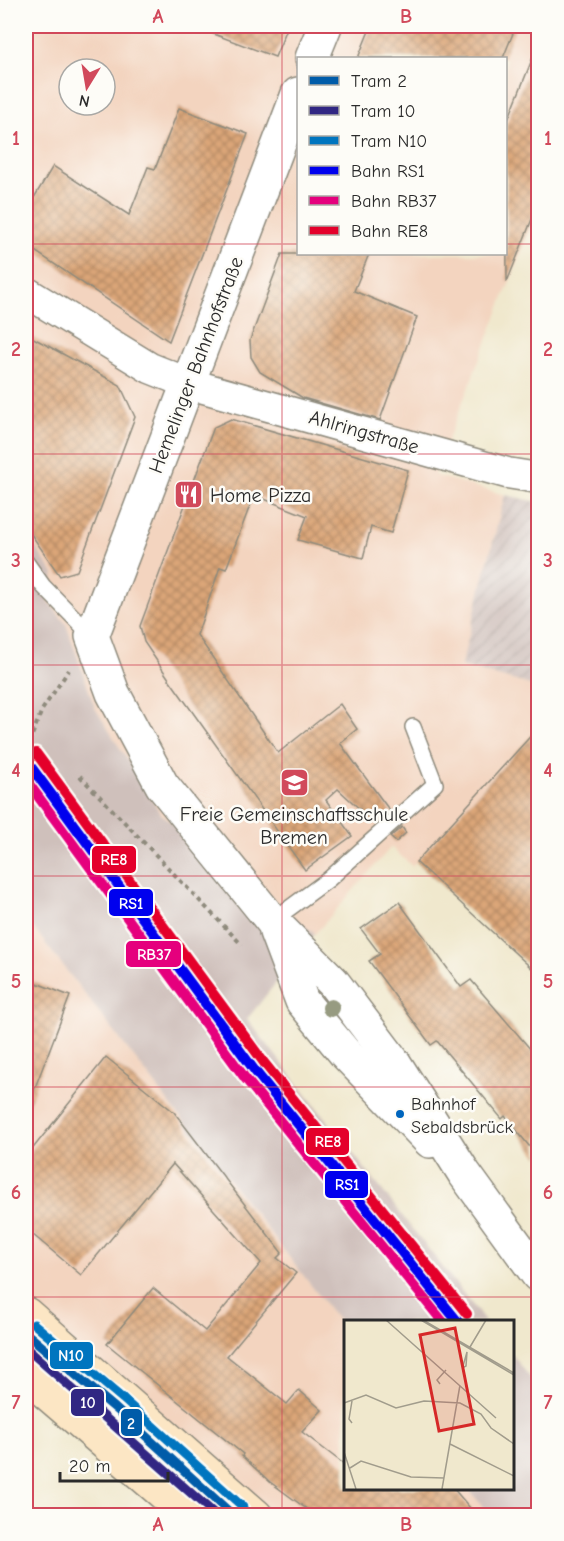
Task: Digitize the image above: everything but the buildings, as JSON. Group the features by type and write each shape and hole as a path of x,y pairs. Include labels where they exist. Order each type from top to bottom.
{"main road":[{"path":"26,1314 256,1515"},
{"path":"26,1375 190,1515"}],"street":[{"path":"312,57 325,26"},
{"name":"Hemelinger Bahnhofstraße","path":"92,636 190,384 297,97"},
{"name":"Ahlringstraße","path":"26,292 150,368 190,384 507,473 538,478"},
{"path":"92,636 113,693 162,785 273,921 302,1001 400,1114 464,1173 538,1275"}],"lane":[{"path":"26,562 42,586 92,636"},
{"path":"273,921 329,879 435,784 413,727"},
{"path":"26,1345 129,1431 222,1515"}],"path":[{"path":"30,743 42,710"},
{"path":"80,776 241,946 273,921"}],"shaded area":[{"path":"26,26 538,26 538,210 434,475 505,495 461,666 538,687 538,728 412,866 391,847 315,934 161,814 95,708 66,624 48,601 54,574 26,534"},
{"path":"505,495 538,502 538,687 461,666"},
{"path":"26,534 54,574 48,601 66,624 95,708 161,814 315,934 247,1019 484,1320 344,1320 344,1328 32,926 26,924"},
{"path":"26,924 32,926 344,1328 344,1490 469,1490 490,1515 264,1515 26,1309"},
{"path":"513,1355 538,1388 538,1515 490,1515 469,1490 513,1490"}],"tram line":[{"name":"N10","path":"34,1324 123,1399 243,1507"},
{"name":"2","path":"26,1333 115,1408 234,1516"},
{"name":"10","path":"26,1348 217,1516"}],"rail line":[{"name":"RE8","path":"36,753 265,1064 467,1314"},
{"name":"RS1","path":"26,760 255,1071 456,1320"},
{"name":"RB37","path":"26,780 245,1078 441,1320"}],"place":[{"name":"Home Pizza","path":"189,495"},
{"name":"Freie Gemeinschaftsschule Bremen","path":"294,783"},
{"name":"Bahnhof Sebaldsbrück","path":"400,1114"}]}
